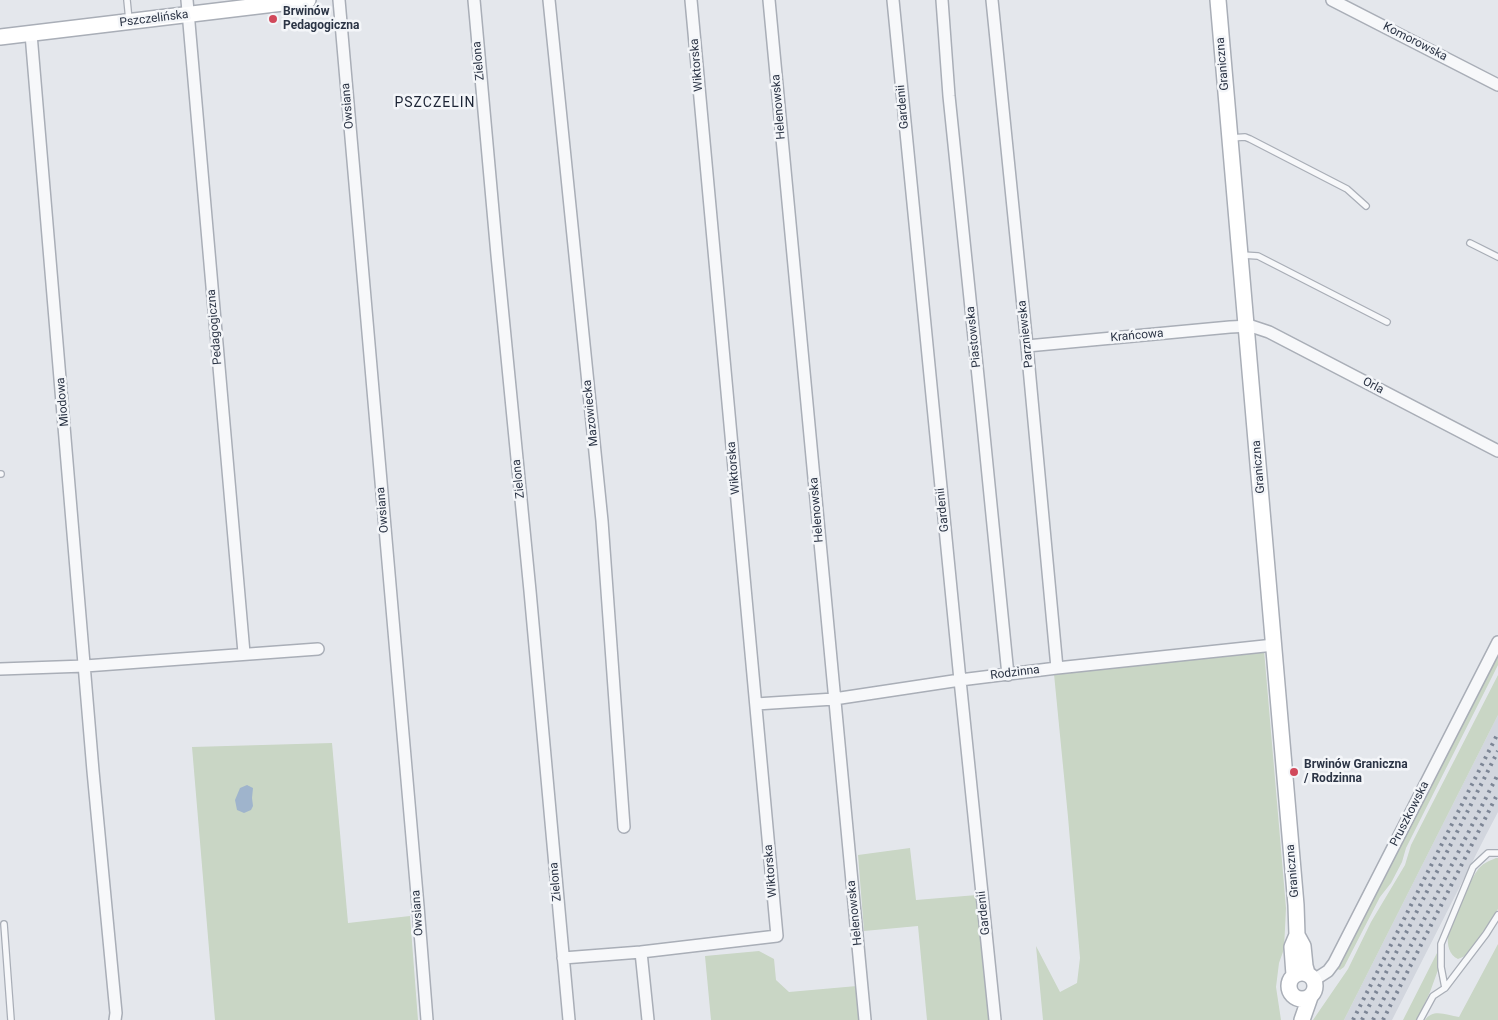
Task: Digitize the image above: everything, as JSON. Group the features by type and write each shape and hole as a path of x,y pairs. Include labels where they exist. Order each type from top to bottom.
{"street":[{"name":"Pszczelińska","path":"0,38 129,22 187,7 308,0"},
{"name":"Owsiana","path":"339,0 427,1020"},
{"name":"Zielona","path":"474,0 569,1020"},
{"name":"Mazowiecka","path":"549,0 602,521 624,827"},
{"name":"Wiktorska","path":"641,952 776,936 692,0"},
{"name":"Helenowska","path":"769,0 865,1020"},
{"name":"Gardenii","path":"893,0 995,1020"},
{"name":"Piastowska","path":"942,0 948,96 1008,674"},
{"name":"Parzniewska","path":"992,0 1058,668"},
{"name":"Graniczna","path":"1218,0 1296,905 1297,935 1303,946 1305,976"},
{"name":"Komorowska","path":"1332,0 1498,85"},
{"name":"Pedagogiczna","path":"187,7 244,654"},
{"name":"Miodowa","path":"31,34 93,771 116,1013 115,1020"},
{"name":"Krańcowa","path":"1027,346 1246,326"},
{"name":"Orla","path":"1246,326 1269,332 1498,451"},
{"name":"Pruszkowska","path":"1305,976 1328,971 1334,963 1498,642"},
{"name":"Rodzinna","path":"756,704 834,699 1008,674 1274,645"},
{"path":"0,669 85,666 318,649"},
{"path":"563,958 641,952 648,1020"},
{"path":"1292,1020 1295,1006 1294,996 1289,987 1291,979 1305,976 1315,990 1310,997 1302,1020"},
{"path":"1294,996 1302,999 1310,997"}],"lane":[{"path":"127,0 129,22"},
{"path":"1230,138 1244,137 1250,139 1348,188 1366,206"},
{"path":"1470,243 1498,257"},
{"path":"1240,255 1258,256 1387,322"},
{"path":"1446,988 1441,967 1441,944 1473,867 1488,853 1498,853"},
{"path":"1420,1020 1433,996 1446,988 1498,915"},
{"path":"4,924 11,1020"}],"shaded area":[{"path":"1498,715 1498,812 1392,1020 1344,1020"}],"green space":[{"path":"1264,650 1286,908 1284,949 1279,963 1276,987 1281,1020 1043,1020 1036,946 1060,992 1077,983 1080,958 1054,674"},
{"path":"1498,654 1498,665 1406,848 1402,862 1391,883 1380,897 1344,967 1340,970 1337,969"},
{"path":"1498,675 1498,715 1344,1020 1313,1020 1348,969 1371,922 1405,865 1411,845"},
{"path":"332,743 348,923 410,916 418,1020 215,1020 192,747"},
{"path":"910,848 916,900 977,895 989,1020 927,1020 918,926 864,931 858,855"},
{"path":"1498,858 1498,909 1481,936 1465,956 1458,959 1452,955 1448,946 1448,935 1452,922 1474,876 1485,863"},
{"path":"1498,944 1498,1020 1425,1020 1428,1016 1436,1013 1459,1017"},
{"path":"759,951 774,959 776,980 789,992 857,986 860,1020 711,1020 705,956"},
{"path":"1437,953 1438,970 1417,1020 1403,1020"}],"water":[{"path":"247,785 253,788 253,806 251,810 244,813 237,810 235,800 240,788"}],"railway":[{"path":"1353,1020 1498,733"},
{"path":"1362,1020 1498,751"},
{"path":"1373,1020 1498,774"},
{"path":"1383,1020 1498,793"}],"place":[{"name":"Brwinów Pedagogiczna","path":"273,19"},
{"name":"Brwinów Graniczna / Rodzinna","path":"1294,772"}],"district":[{"name":"PSZCZELIN","path":"435,103"}]}
